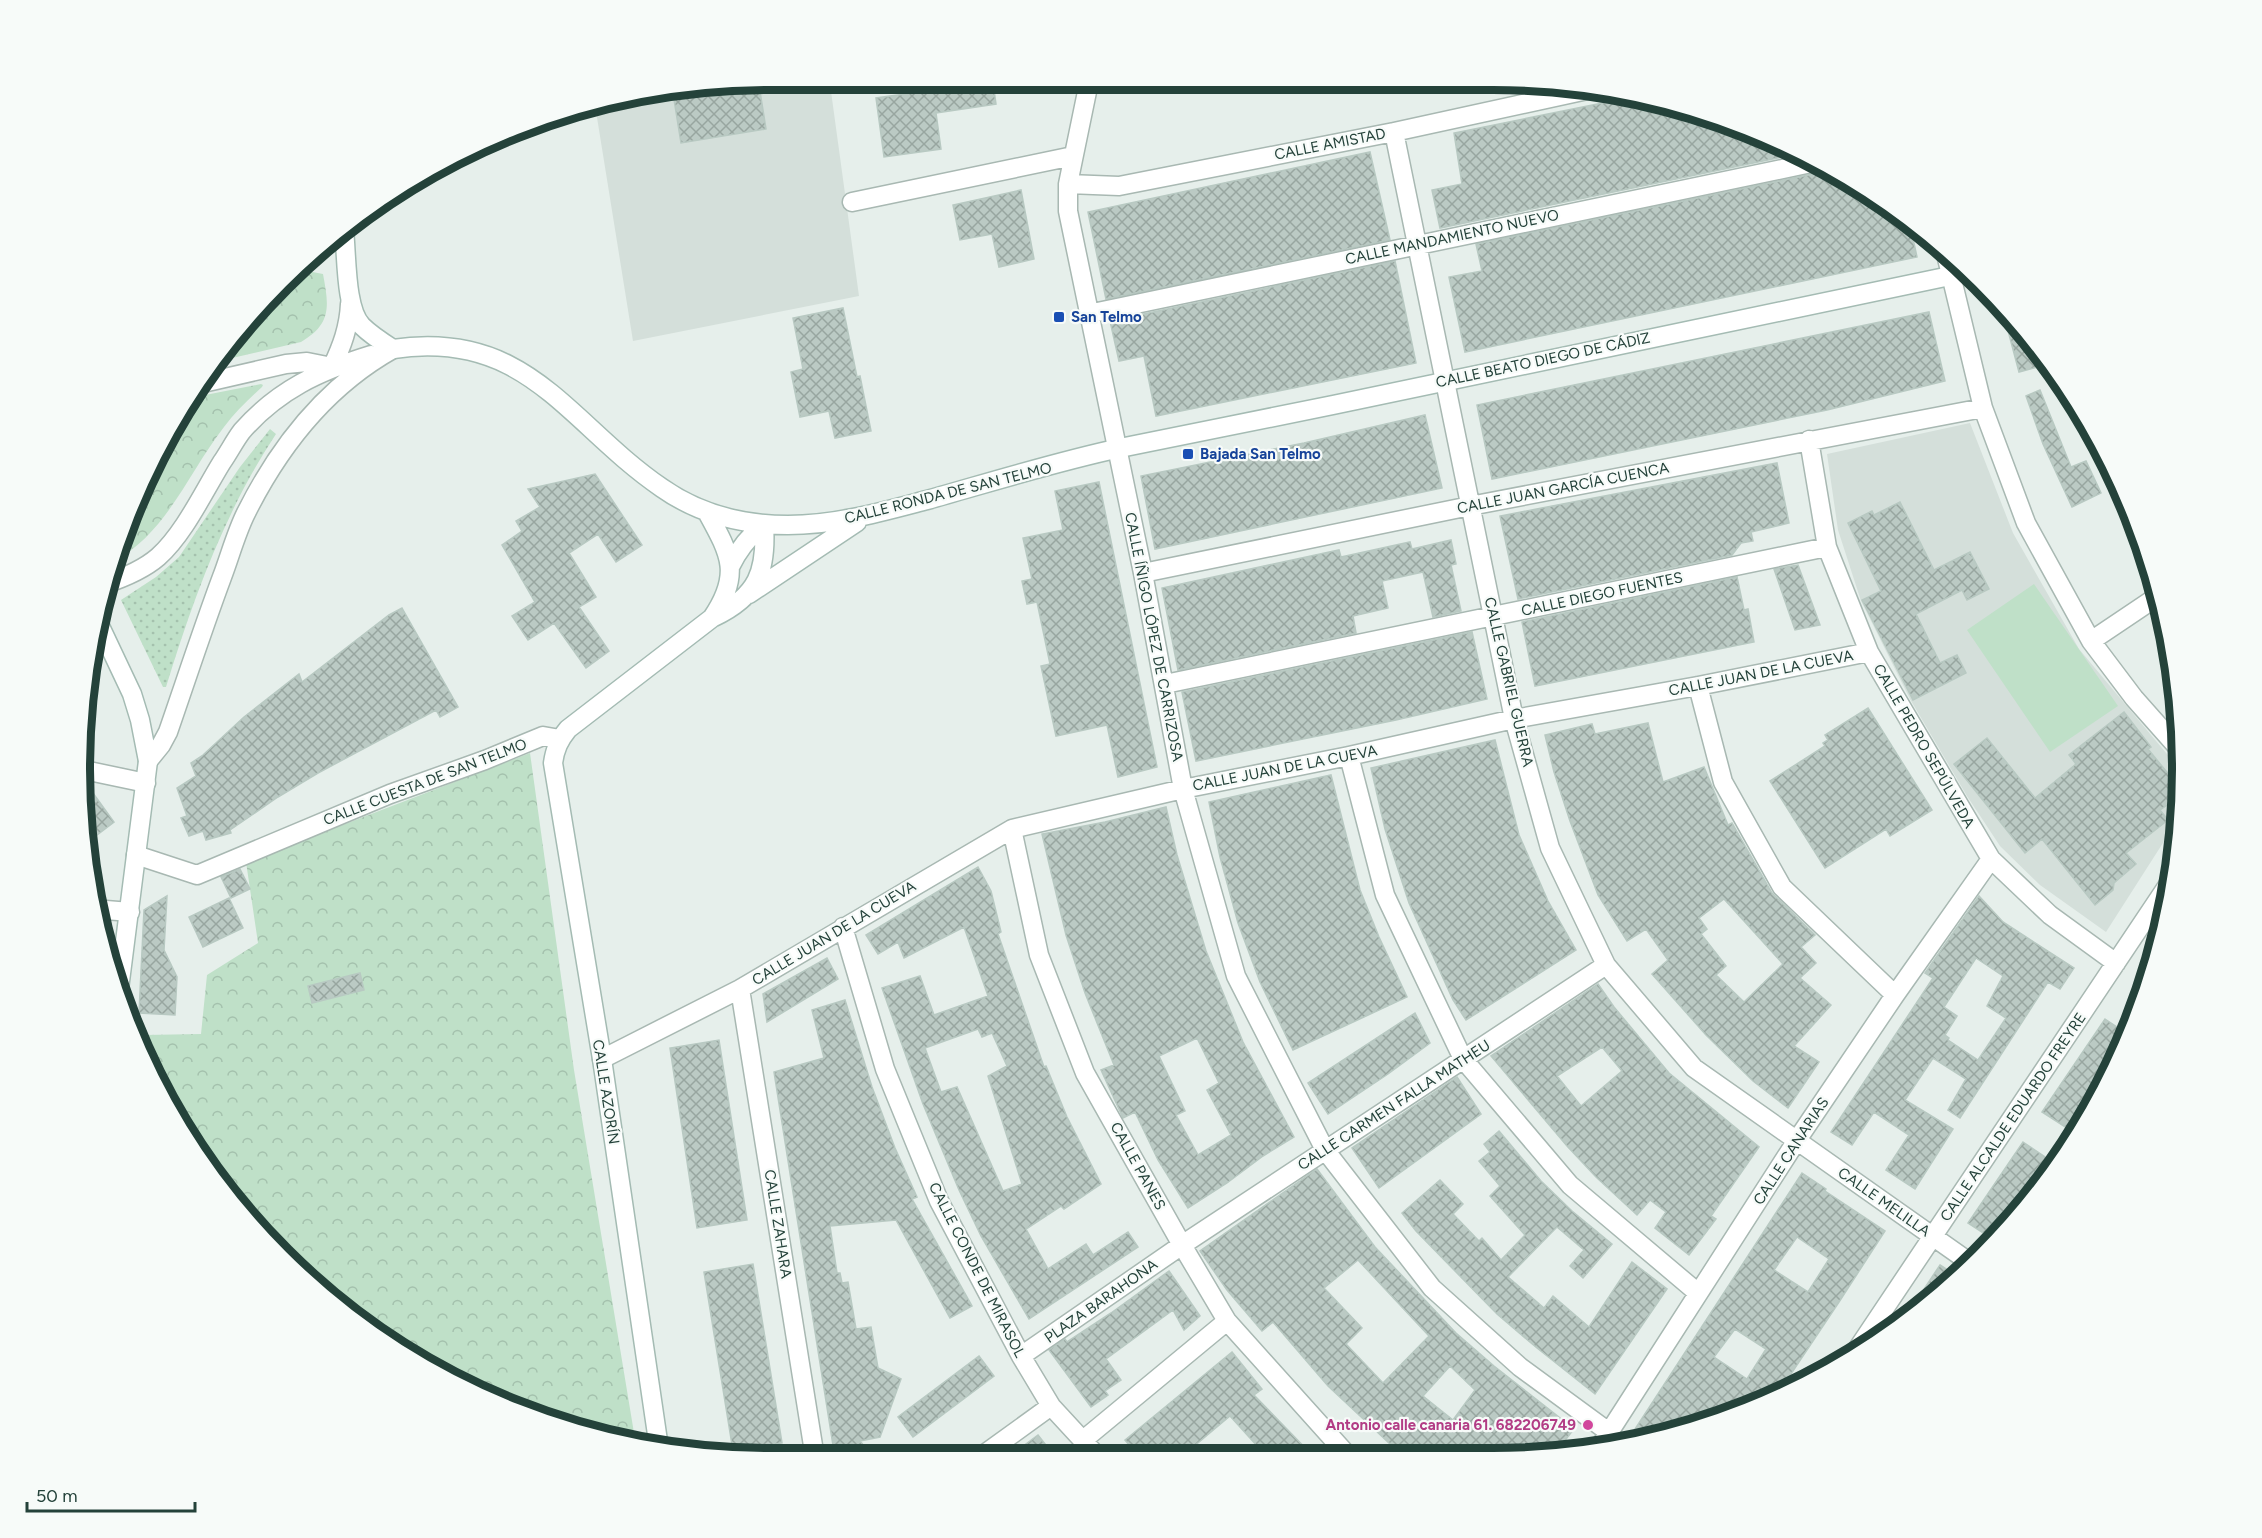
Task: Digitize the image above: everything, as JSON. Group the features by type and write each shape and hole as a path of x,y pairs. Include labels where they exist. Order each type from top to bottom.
{"street":[{"path":"1087,90 1068,184 1068,212 1116,449"},
{"name":"CALLE AMISTAD","path":"1068,184 1119,186 1394,132 1567,94"},
{"name":"CALLE GABRIEL GUERRA","path":"1394,132 1514,719 1550,848 1606,965 1694,1068 1797,1140"},
{"path":"852,202 1073,156"},
{"name":"CALLE MANDAMIENTO NUEVO","path":"1088,314 1802,165"},
{"path":"332,367 342,347 349,324 350,304 345,239"},
{"path":"1949,266 1983,408 2026,523 2091,640 2134,698 2171,740"},
{"name":"CALLE BEATO DIEGO DE CÁDIZ","path":"1116,449 1957,274"},
{"path":"148,761 161,746 168,732 246,513 276,463 318,406 341,383 365,364 393,349 360,325 350,304"},
{"name":"CALLE RONDA DE SAN TELMO","path":"117,580 158,557 187,522 241,433 266,406 302,382 332,367 393,349 418,345 451,347 489,356 522,371 556,396 637,469 664,490 707,512 736,520 764,524 826,524 869,515 1116,449"},
{"name":"CALLE RONDA DE SAN TELMO","path":"212,381 286,364 307,363 332,367"},
{"name":"CALLE JUAN GARCÍA CUENCA","path":"1143,573 1470,506 1983,408"},
{"name":"CALLE PEDRO SEPÚLVEDA","path":"1809,440 1827,547 1869,652 1991,859 2050,915 2116,963"},
{"name":"CALLE ÍÑIGO LÓPEZ DE CARRIZOSA","path":"1116,449 1165,684 1183,789 1236,976 1325,1150 1432,1288 1602,1439"},
{"path":"707,512 725,545 731,566 730,582 724,601 712,618"},
{"path":"560,739 568,729 712,618 731,609 748,594 842,530 869,515"},
{"path":"731,566 737,552 764,524"},
{"path":"748,594 759,577 765,561 764,524"},
{"name":"CALLE DIEGO FUENTES","path":"1165,684 1827,547"},
{"path":"2091,640 2151,601"},
{"path":"104,634 132,694 148,761 121,972"},
{"name":"CALLE JUAN DE LA CUEVA","path":"602,1059 740,989 1012,829 1183,789 1348,756 1514,719 1869,652"},
{"path":"1698,686 1723,782 1782,887 1895,995"},
{"name":"CALLE CUESTA DE SAN TELMO","path":"136,855 197,875 390,794 485,760 543,736 560,739"},
{"name":"CALLE AZORÍN","path":"560,739 554,751 553,763 602,1059 658,1438"},
{"path":"1348,756 1385,894 1463,1059 1570,1185 1698,1293"},
{"path":"90,771 146,783"},
{"name":"CALLE PANES","path":"1012,829 1039,955 1085,1073 1227,1322 1341,1448"},
{"name":"CALLE CANARIAS","path":"1606,1438 1797,1140 1991,859"},
{"name":"CALLE ALCALDE EDUARDO FREYRE","path":"1866,1337 2160,898"},
{"path":"105,910 130,912"},
{"name":"CALLE CONDE DE MIRASOL","path":"843,927 885,1069 939,1201 1021,1356 1051,1406 1082,1448"},
{"name":"CALLE CARMEN FALLA MATHEU","path":"1182,1245 1606,965"},
{"name":"CALLE ZAHARA","path":"740,989 813,1448"},
{"name":"CALLE MELILLA","path":"1797,1140 1963,1258"},
{"name":"PLAZA BARAHONA","path":"1021,1356 1182,1245"},
{"path":"1082,1448 1227,1322"},
{"path":"993,1448 1051,1406"}],"shaded area":[{"path":"831,90 859,296 633,341 596,112 637,103 725,91"},
{"path":"1970,423 2013,533 2079,649 2172,760 2169,834 2106,932 2040,885 2000,846 1967,796 1910,699 1861,601 1838,530 1827,454"}],"green space":[{"path":"308,271 323,274 326,313 318,328 301,342 228,359 259,321"},
{"path":"263,385 224,427 162,519 148,535 125,554 160,469 202,396"},
{"path":"270,429 276,434 241,494 212,556 187,621 166,687 163,687 121,600 156,577 179,557 240,467"},
{"path":"2034,584 2118,706 2050,752 1967,630"},
{"path":"530,753 574,1070 634,1434 593,1425 509,1396 429,1357 392,1334 356,1308 289,1249 230,1182 204,1146 160,1069 145,1035 201,1034 207,975 258,943 246,862"}],"building":[{"path":"760,90 766,129 681,143 674,97 725,91"},
{"path":"935,90 994,90 996,104 936,113 941,149 884,157 876,98"},
{"path":"1612,101 1669,113 1711,126 1785,156 1440,228 1432,190 1462,184 1454,133"},
{"path":"1370,152 1390,240 1106,299 1088,212"},
{"path":"1817,173 1870,204 1912,235 1917,257 1465,352 1449,277 1482,271 1476,244"},
{"path":"1021,190 1034,259 999,267 992,234 960,240 953,205"},
{"path":"1395,261 1416,363 1156,416 1144,356 1119,361 1110,321"},
{"path":"843,308 871,431 835,438 829,411 800,417 791,372 803,369 793,318"},
{"path":"1929,312 1945,381 1827,410 1492,479 1477,405"},
{"path":"2007,325 2040,367 2019,372"},
{"path":"2040,390 2071,467 2086,461 2101,493 2072,507 2043,444 2026,396"},
{"path":"1425,415 1442,488 1155,549 1141,476 1304,443"},
{"path":"1777,463 1789,523 1751,532 1753,541 1741,543 1732,555 1518,599 1500,516"},
{"path":"595,474 642,545 616,562 598,534 569,553 596,597 579,607 609,651 586,668 554,623 528,640 512,616 535,602 502,545 522,531 516,521 540,507 528,489"},
{"path":"1099,482 1157,767 1118,777 1107,725 1056,736 1041,666 1050,664 1037,602 1027,604 1022,581 1032,579 1023,538 1063,530 1055,491"},
{"path":"1900,502 1934,570 1970,552 1989,589 1967,600 1962,590 1916,614 1940,663 1957,655 1966,673 1913,700 1862,600 1881,591 1848,523 1872,511 1874,515"},
{"path":"1451,540 1456,564 1451,565 1461,611 1433,617 1423,572 1382,581 1388,608 1353,616 1356,633 1178,670 1162,588 1339,550 1341,557 1410,542 1412,549"},
{"path":"1798,565 1820,625 1795,630 1774,569"},
{"path":"1737,577 1744,610 1748,609 1754,642 1535,686 1522,622"},
{"path":"402,608 458,707 440,717 436,710 318,773 230,830 231,833 206,840 203,831 189,836 181,818 187,816 177,788 196,776 191,763 299,674 302,682 389,615"},
{"path":"1472,632 1487,699 1196,761 1182,692"},
{"path":"1868,708 1932,810 1890,836 1886,829 1825,868 1770,781 1825,746 1823,743 1828,740 1825,735"},
{"path":"2124,712 2151,747 2148,749 2172,778 2171,793 2169,795 2171,802 2160,810 2168,820 2126,853 2136,864 2114,883 2113,890 2095,905 2042,839 2025,853 1954,764 1987,738 2035,798 2076,764 2069,755"},
{"path":"1648,723 1663,782 1704,767 1728,825 1732,823 1772,893 1815,935 1801,947 1816,963 1800,978 1831,1005 1794,1046 1819,1062 1788,1108 1753,1081 1706,1035 1652,974 1668,960 1646,929 1627,941 1598,895 1570,821 1545,735 1592,724 1595,734","holes":["1724,899 1783,964 1744,1002 1716,975 1726,966 1701,934 1707,929 1699,918"]},
{"path":"1495,740 1519,835 1548,901 1576,950 1466,1020 1453,1000 1409,903 1385,829 1371,768"},
{"path":"1331,775 1360,890 1407,997 1293,1050 1260,982 1238,923 1220,857 1209,802"},
{"path":"90,790 114,822 94,837"},
{"path":"1166,807 1177,855 1206,951 1243,1042 1294,1137 1188,1208 1158,1160 1135,1112 1123,1118 1101,1070 1114,1065 1085,993 1066,935 1042,834","holes":["1197,1038 1219,1083 1207,1090 1231,1135 1198,1155 1176,1115 1185,1111 1159,1056"]},
{"path":"978,867 991,891 1001,932 998,934 1044,1067 1046,1066 1067,1117 1101,1184 1064,1209 1061,1206 1026,1229 1048,1269 1086,1244 1093,1255 1128,1232 1138,1247 1029,1319 981,1236 959,1190 923,1104 882,988 920,976 934,1015 988,996 964,927 904,958 898,942 878,954 866,935","holes":["978,1029 982,1037 992,1033 1007,1066 988,1076 1022,1184 1003,1191 957,1087 941,1092 925,1048"]},
{"path":"240,869 250,889 231,898 221,877"},
{"path":"167,896 164,950 177,977 175,1015 139,1013 144,910"},
{"path":"1979,896 2003,922 2074,968 2060,989 2048,982 1960,1118 1948,1110 1966,1079 1933,1058 1905,1100 1953,1129 1915,1189 1886,1170 1909,1135 1874,1112 1852,1145 1831,1132 1933,978 1925,973","holes":["1976,958 2003,976 1987,1006 2006,1018 1978,1060 1948,1040 1949,1038 1945,1035 1957,1016 1944,1007"]},
{"path":"229,898 243,928 203,947 189,917"},
{"path":"827,958 838,979 767,1022 763,994"},
{"path":"360,973 364,990 312,1003 308,986"},
{"path":"1598,984 1614,1007 1669,1073 1759,1147 1711,1216 1716,1219 1689,1255 1655,1228 1666,1212 1650,1200 1637,1215 1567,1146 1491,1056","holes":["1602,1047 1622,1071 1581,1106 1557,1076"]},
{"path":"845,1000 872,1087 895,1148 917,1197 912,1199 972,1306 950,1318 896,1220 830,1226 837,1273 840,1273 842,1283 848,1282 856,1329 871,1327 878,1368 901,1379 880,1437 860,1441 866,1448 833,1448 774,1072 824,1058 812,1010"},
{"path":"1415,1013 1430,1043 1328,1114 1308,1083"},
{"path":"2105,1019 2120,1029 2102,1069 2068,1129 2042,1112"},
{"path":"719,1040 747,1220 697,1228 670,1048"},
{"path":"1457,1077 1481,1114 1379,1188 1352,1148"},
{"path":"1499,1131 1541,1181 1572,1211 1612,1244 1583,1278 1570,1266 1584,1250 1557,1227 1508,1277 1544,1308 1553,1296 1589,1327 1632,1262 1667,1289 1595,1394 1497,1314 1416,1231 1402,1213 1440,1180 1463,1204 1453,1214 1479,1241 1482,1238 1501,1260 1525,1235 1490,1196 1500,1186 1479,1161 1490,1152 1484,1144"},
{"path":"2023,1142 2048,1159 1986,1235 1968,1223"},
{"path":"1317,1169 1375,1247 1456,1333 1574,1429 1562,1444 1537,1447 1394,1448 1328,1386 1273,1322 1262,1331 1227,1290 1200,1251","holes":["1358,1260 1429,1336 1383,1383 1346,1344 1362,1328 1324,1288","1450,1366 1475,1390 1453,1420 1423,1396"]},
{"path":"1802,1173 1885,1231 1786,1381 1711,1412 1632,1433","holes":["1797,1237 1829,1259 1808,1292 1774,1270","1735,1329 1766,1349 1747,1379 1714,1357"]},
{"path":"753,1264 782,1443 754,1448 732,1447 704,1272"},
{"path":"1940,1265 1949,1271 1941,1279 1918,1298"},
{"path":"1169,1271 1200,1316 1184,1330 1173,1310 1106,1359 1121,1380 1105,1391 1108,1395 1091,1407 1049,1350 1065,1339 1067,1342"},
{"path":"1232,1352 1262,1389 1254,1395 1305,1448 1259,1448 1230,1416 1192,1448 1132,1448 1125,1440"},
{"path":"979,1356 994,1376 913,1437 898,1417"},
{"path":"1038,1435 1048,1448 1020,1448"}],"place":[{"name":"San Telmo","path":"1059,317"},
{"name":"Bajada San Telmo","path":"1188,454"},
{"name":"Antonio calle canaria 61. 682206749","path":"1588,1425"}]}
